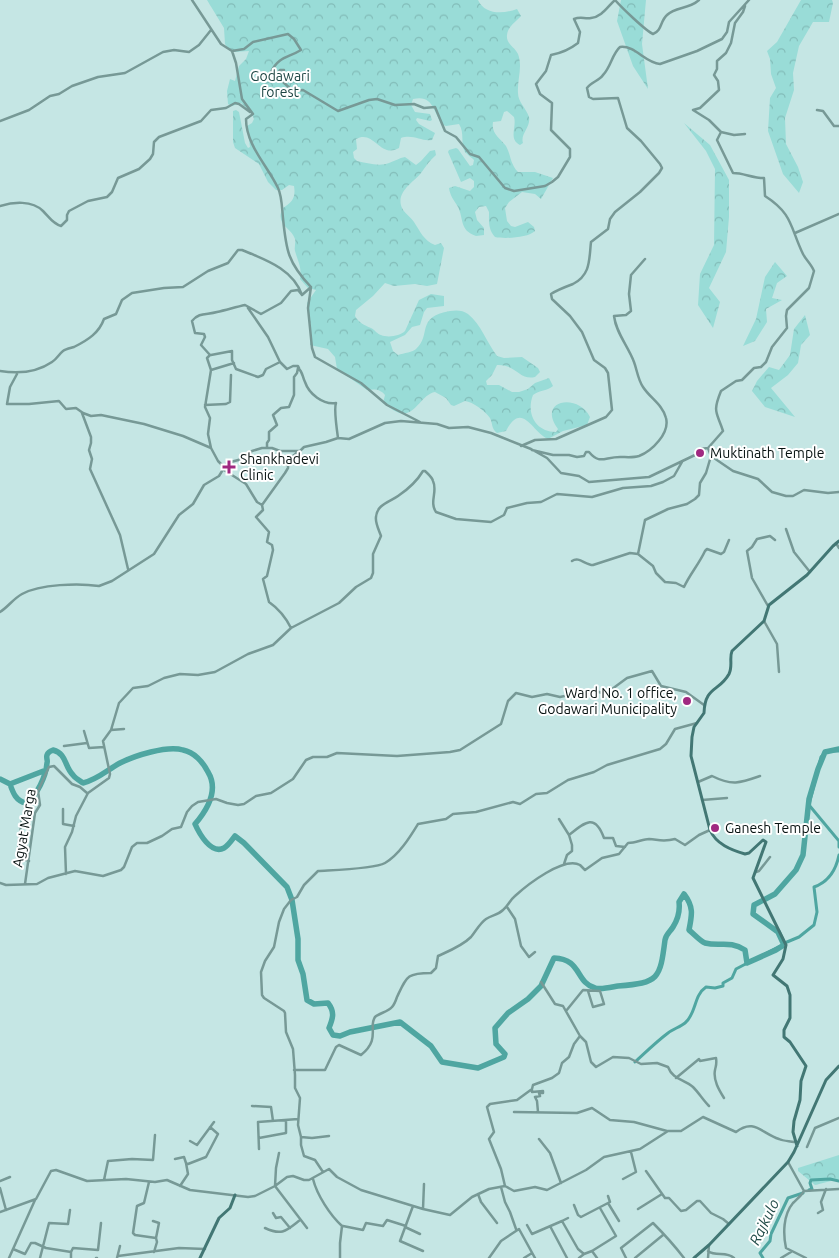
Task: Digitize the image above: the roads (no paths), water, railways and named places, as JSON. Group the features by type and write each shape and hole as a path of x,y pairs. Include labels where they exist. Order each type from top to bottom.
{"street":[{"path":"192,0 221,44 232,51 242,99 253,114"},
{"path":"232,51 244,49 254,42 288,34 294,39 301,50 294,55 281,59 271,72 276,81 280,70 284,70 283,82 293,90 303,90 338,111 377,99 394,105 414,104 424,108 435,106 445,132 456,137 470,154 479,158 505,188 514,191 545,186 552,182 558,177 570,157 570,149 551,130 552,103 540,94 536,84 546,71 551,55 566,51 578,43 580,32 574,19 581,16 587,18 599,16 616,0 623,10 653,34 659,30 662,21 673,11 689,7 699,0"},
{"path":"521,446 535,440 556,439 606,416 612,410 608,373 605,368 594,360 582,332 570,316 552,299 550,294 574,283 587,272 591,242 608,229 610,219 615,212 640,192 662,168 641,141 627,128 618,98 593,99 590,97 588,88 590,84 604,75 620,47 630,48 643,58 656,64 697,52 722,39 725,36 729,22 749,0"},
{"path":"745,134 721,132 709,120 693,110 700,108 719,90 718,80 714,75 717,69 717,61 729,48 735,23 746,4"},
{"path":"0,121 29,110 50,96 59,94 72,86 98,77 125,73 163,52 174,50 189,52 199,45 211,30"},
{"path":"0,206 20,202 33,205 41,209 54,223 62,226 67,220 69,211 88,201 107,196 112,192 118,178 139,168 150,159 153,154 154,142 159,137 201,121 211,110 239,104 253,114"},
{"path":"817,110 823,111 834,126 839,126"},
{"path":"253,114 246,119 250,141 279,189 286,247 299,275 311,287"},
{"path":"291,628 286,618 269,602 263,579 267,576 273,550 272,546 267,542 269,532 256,518 263,510 262,505 288,468 288,460 304,447 338,438 349,438 385,423 401,421 437,424 449,428 468,427 491,433 531,450 547,458 561,473 578,476 595,483 649,477 695,454 700,449 708,448 723,430 716,416 720,391 736,381 742,380 754,368 766,362 772,347 787,328 786,316 788,310 809,288 814,271 802,252 782,208 765,196 764,178 753,178 743,173 731,171 728,159 717,140 721,132"},
{"path":"795,233 839,214"},
{"path":"0,371 17,374 32,372 51,363 63,351 88,341 94,332 102,327 104,319 116,314 122,300 132,293 183,287 208,271 228,264 238,250 266,260 290,274 302,295"},
{"path":"531,450 577,457 584,456 586,452 589,452 595,460 598,460 637,457 657,444 667,424 666,415 643,387 629,350 615,323 614,316 626,315 631,311 629,294 631,274 645,259"},
{"path":"311,287 308,304 312,348 315,357 361,383 387,405 423,424"},
{"path":"302,295 311,287"},
{"path":"210,355 201,345 204,334 194,331 193,319 202,314 245,305 261,314 280,303 292,291 298,290 302,295"},
{"path":"248,306 268,337 280,362 287,369 298,366 311,393 326,403 336,403 334,409 338,438"},
{"path":"210,355 232,351 236,369 258,377 266,369 280,362"},
{"path":"210,355 208,358 211,370 205,409 210,418 208,434 211,448 224,469 246,484 257,502 262,505"},
{"path":"211,370 234,363"},
{"path":"267,448 269,432 277,425 273,415 281,408 289,407 294,395 294,377 299,368"},
{"path":"17,374 10,387 7,404 59,401 66,409 76,408 91,416 101,415 144,424 183,436 211,448"},
{"path":"205,404 226,404 230,402 231,375"},
{"path":"81,412 91,437 89,450 92,459 90,469 120,535 128,569"},
{"path":"0,612 14,599 28,591 60,584 99,586 112,581 154,554 179,515 193,504 204,485 219,476 227,463 242,459 252,451 267,448 280,451 300,450"},
{"path":"708,448 711,456 733,471 758,479 772,492 786,496 793,496 804,490 828,493 839,492"},
{"path":"638,554 645,520 668,509 687,504 695,499 699,495 700,483 711,456"},
{"path":"66,874 65,848 76,816 88,793 108,778 110,772 103,741 111,730 119,704 133,688 148,686 164,678 180,674 198,675 214,672 248,654 273,644 291,628 339,603 356,586 371,578 373,573 373,554 381,536 376,517 377,512 387,501 397,497 409,487 423,471 433,480 432,502 436,512 456,519 491,522 504,515 507,508 541,502 557,494 592,497 623,488 651,486 674,476 682,461"},
{"path":"786,529 794,552 810,572"},
{"path":"768,606 752,578 747,551 757,539 770,536 774,540"},
{"path":"572,560 575,558 586,564 593,565 630,553 638,554 653,566 656,573 665,582 676,583 684,587 690,573 698,565 707,549 721,554 724,552 729,540"},
{"path":"797,1146 794,1142 794,1121 800,1100 801,1081 806,1066 783,1034 790,1018 790,995 787,986 774,977 773,973 783,959 786,945 753,878 766,842 763,840 749,853 745,854 715,839 710,830 694,772 691,756 692,737 697,723 704,713 704,705 710,692 730,672 732,651 764,621 768,606 810,572 838,542"},
{"path":"838,542 839,548"},
{"path":"764,621 777,644 779,672"},
{"path":"0,883 6,885 37,884 48,878 75,871 103,876 121,870 132,846 137,843 147,843 172,829 181,827 192,806 206,800 216,799 238,806 244,804 256,796 271,793 292,779 306,760 313,757 327,757 337,753 397,756 460,750 500,724 508,701 516,693 532,698 547,694 560,697 596,691 602,693 608,692 627,678 652,671 661,686 686,692 704,705"},
{"path":"323,1172 316,1160 304,1156 301,1145 298,1118 300,1098 295,1088 293,1049 286,1032 285,1013 262,995 261,972 265,961 274,947 279,922 284,909 291,900 296,897 304,885 318,871 350,870 384,864 406,844 418,824 446,819 453,814 476,812 513,802 520,804 536,794 547,794 568,780 594,772 607,764 660,749 666,744 675,729 697,723"},
{"path":"111,730 124,729"},
{"path":"84,731 90,748 104,747"},
{"path":"64,746 87,743"},
{"name":"Agyat Marga","path":"25,884 36,813 40,805 38,791 50,767 54,766 72,784 88,793"},
{"path":"698,782 712,776 724,782 736,783 760,776"},
{"path":"702,800 727,798"},
{"path":"63,809 63,824 74,826"},
{"path":"22,818 17,857 29,861"},
{"path":"559,819 569,835 572,845 572,852 567,855 564,865"},
{"path":"569,835 584,822 590,821 601,828 604,838 613,838 616,846 625,847"},
{"path":"294,1070 325,1070 336,1047 340,1045 361,1055 370,1047 374,1034 375,1017 392,1007 408,976 414,973 431,973 436,968 438,956 451,951 470,938 483,921 497,915 507,907 514,897 541,875 564,865 580,865 585,870 602,858 620,854 628,843 637,843 647,839 664,842 675,839 685,845 710,830"},
{"path":"754,872 759,871 770,857"},
{"path":"507,907 516,919 521,946 529,957 535,952"},
{"path":"541,982 555,1004 563,1006 580,1036 586,1042 591,1062 596,1067 613,1057 629,1058 640,1064 657,1063 668,1067 676,1078 691,1085 709,1106"},
{"path":"566,1011 583,990 600,991 604,1004 593,1007 588,991"},
{"path":"535,1258 520,1230 516,1229 505,1202 501,1169 489,1139 494,1132 487,1107 490,1104 517,1100 532,1089 533,1085 552,1078 559,1073 562,1063 569,1057 574,1044 580,1036"},
{"path":"676,1078 699,1059 700,1061 716,1058 715,1078 724,1098"},
{"path":"694,1258 788,1162 826,1080 839,1066"},
{"path":"532,1089 532,1092 543,1091 543,1093 539,1094 540,1096 535,1098 538,1112"},
{"path":"252,1106 271,1107 272,1120"},
{"path":"514,1112 577,1113 592,1108 610,1120 634,1122 668,1131 681,1131 703,1117 736,1132 749,1125 763,1129 780,1140 794,1142"},
{"path":"259,1149 258,1122 298,1118"},
{"path":"807,1147 815,1128 839,1118"},
{"path":"258,1138 286,1133 286,1120"},
{"path":"190,1140 197,1145 214,1122"},
{"path":"186,1163 188,1164 206,1157 218,1134 210,1127"},
{"path":"9,1258 51,1170 87,1181 126,1179 149,1182 167,1180 190,1190 255,1196 291,1176 304,1180 313,1179 329,1169 337,1177 361,1190 423,1209 450,1215 478,1194 489,1189 503,1187 514,1192 535,1187 547,1190 586,1170 604,1157 640,1149 668,1131"},
{"path":"104,1180 108,1161 154,1160 155,1135"},
{"path":"301,1136 312,1138 329,1136"},
{"path":"540,1139 550,1153 561,1183"},
{"path":"622,1179 636,1172 630,1152"},
{"path":"279,1154 275,1186 306,1228"},
{"path":"175,1159 184,1157 186,1163 188,1174 180,1186"},
{"path":"788,1162 804,1191"},
{"path":"646,1171 665,1198 669,1198 681,1211 700,1201 711,1213 729,1224"},
{"path":"0,1181 10,1177"},
{"path":"313,1179 318,1192 342,1226 363,1230 366,1223 383,1226 387,1220 420,1234"},
{"path":"149,1182 144,1203 137,1206 133,1235 156,1238"},
{"path":"423,1209 424,1184"},
{"path":"0,1188 6,1210"},
{"path":"818,1213 823,1210 821,1202 826,1189"},
{"path":"806,1258 786,1248 783,1236 788,1212 804,1191 839,1189"},
{"path":"478,1194 481,1202 497,1223"},
{"path":"638,1209 662,1194"},
{"path":"200,1258 219,1218 230,1208 235,1195"},
{"path":"608,1196 610,1202 608,1203 619,1221"},
{"path":"0,1212 36,1199"},
{"path":"574,1205 578,1215 581,1216 608,1203"},
{"path":"413,1206 400,1243 423,1251"},
{"path":"579,1258 616,1236 600,1208"},
{"path":"40,1258 49,1223 68,1224 70,1210"},
{"path":"273,1212 276,1218 281,1217 290,1228"},
{"path":"527,1226 532,1234 568,1218"},
{"path":"265,1228 276,1233 281,1232 300,1220"},
{"path":"562,1220 578,1250 584,1254"},
{"path":"153,1221 158,1223 157,1242 154,1252"},
{"path":"71,1258 73,1248 98,1250 101,1223"},
{"path":"626,1258 621,1248 649,1225 653,1224 667,1237 684,1258"},
{"path":"340,1258 342,1226"},
{"path":"550,1226 566,1258"},
{"path":"489,1258 501,1241 516,1229"},
{"path":"636,1258 663,1235"},
{"path":"13,1249 25,1254 31,1243 71,1252"},
{"path":"708,1245 708,1258"},
{"path":"120,1246 118,1257 178,1248 204,1249"},
{"path":"708,1250 713,1254 729,1254 734,1258"},
{"path":"592,1251 597,1258"},
{"path":"781,1258 791,1252"},
{"path":"524,1258 532,1253"}],"waterway":[{"path":"0,779 10,784 17,798 26,803 34,796 43,780 47,755 53,750 61,754 70,772 83,783 133,757 168,749 191,753 206,768 212,786 210,800 195,824 197,828 210,846 219,849 224,848 235,836 287,887 292,900 298,939 298,960 303,974 307,1000 314,1004 328,1003 332,1012 329,1028 333,1035 340,1036 350,1032 400,1022 431,1046 442,1062 478,1068 504,1057 505,1054 496,1044 495,1028 508,1013 528,999 541,986 554,958 569,962 584,981 597,989 642,983 655,976 659,971 667,935 676,921 679,902 684,894 691,911 689,930 703,942 729,944 739,947 745,950 747,963 784,945 778,932 753,914 754,905 775,894 796,870 803,855 809,799 818,769 825,752 839,749"},
{"path":"839,751 828,751 821,757 809,805 839,841 839,847"},
{"path":"10,784 46,770"},
{"path":"787,942 799,937 814,925 817,912 814,887 831,875 839,855"},
{"path":"635,1062 664,1036 689,1019 699,995 706,987 715,988 723,986 723,983 732,978 736,969 782,945"},
{"name":"Rajkulo","path":"809,1190 812,1189 811,1180 830,1179 839,1181"},
{"name":"Rajkulo","path":"763,1258 760,1253 770,1241 771,1234 788,1198 803,1193"}],"place":[{"name":"Muktinath Temple","path":"700,453"},
{"name":"Shankhadevi Clinic","path":"229,467"},
{"name":"Ward No. 1 office, Godawari Municipality","path":"687,701"},
{"name":"Ganesh Temple","path":"715,828"}],"park label":[{"name":"Godawari forest","path":"280,84"}]}
